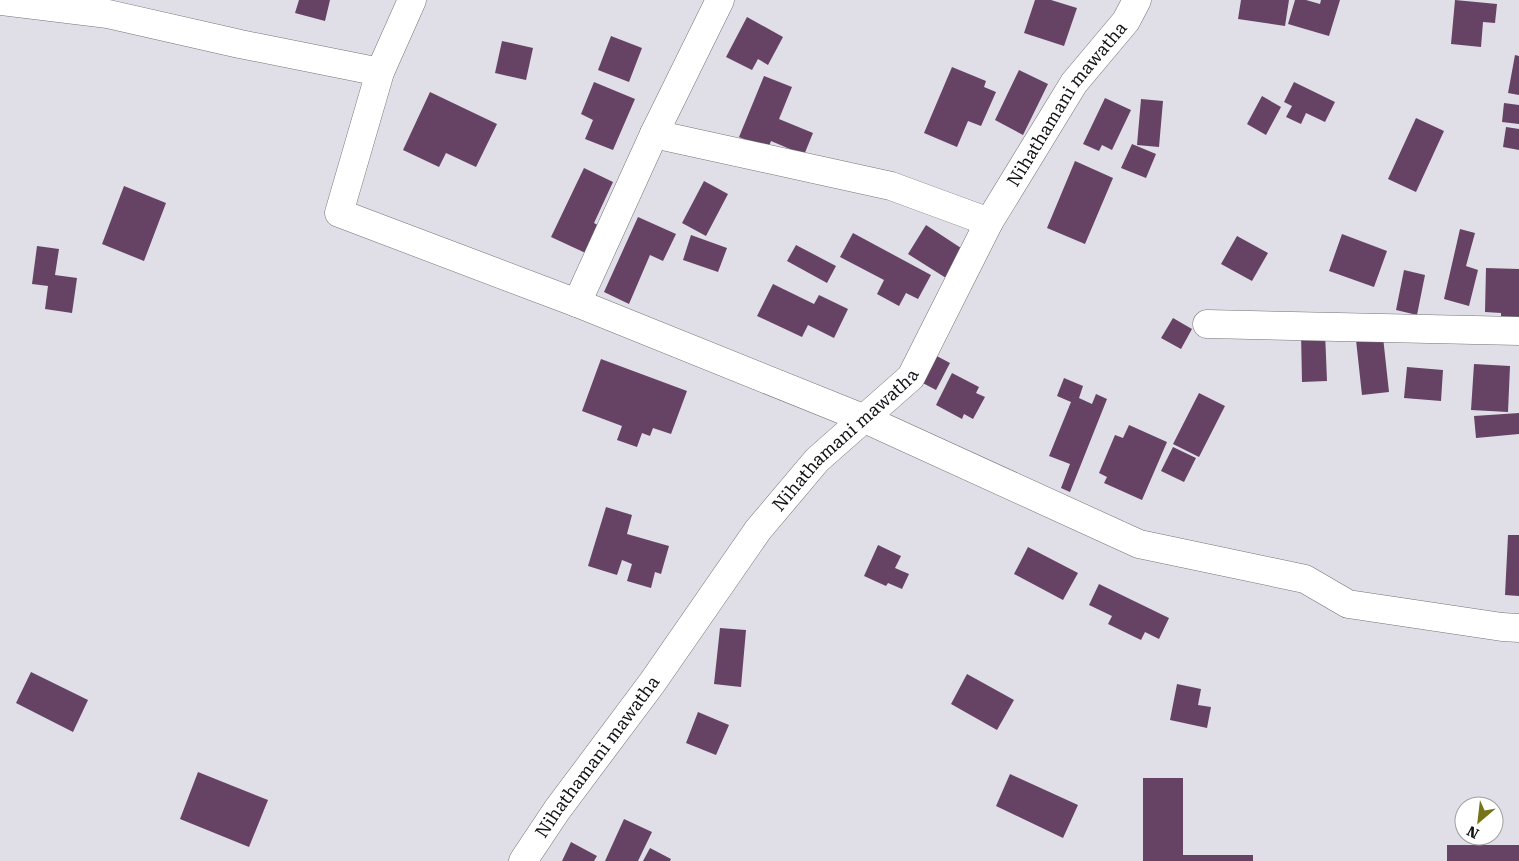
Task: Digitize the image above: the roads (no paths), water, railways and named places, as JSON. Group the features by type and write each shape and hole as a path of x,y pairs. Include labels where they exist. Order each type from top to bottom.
{"street":[{"path":"412,0 380,72 340,213 577,303 865,419 1139,544 1305,579 1348,604 1519,628"},
{"path":"577,303 654,134 720,0"},
{"name":"Nihathamani mawatha","path":"524,861 557,810 652,683 758,530 817,460 911,377 989,222 1074,82 1126,21 1137,0"},
{"path":"0,1 108,14 240,44 380,72"},
{"path":"654,134 891,186 989,222"},
{"path":"1207,324 1519,331"}]}
